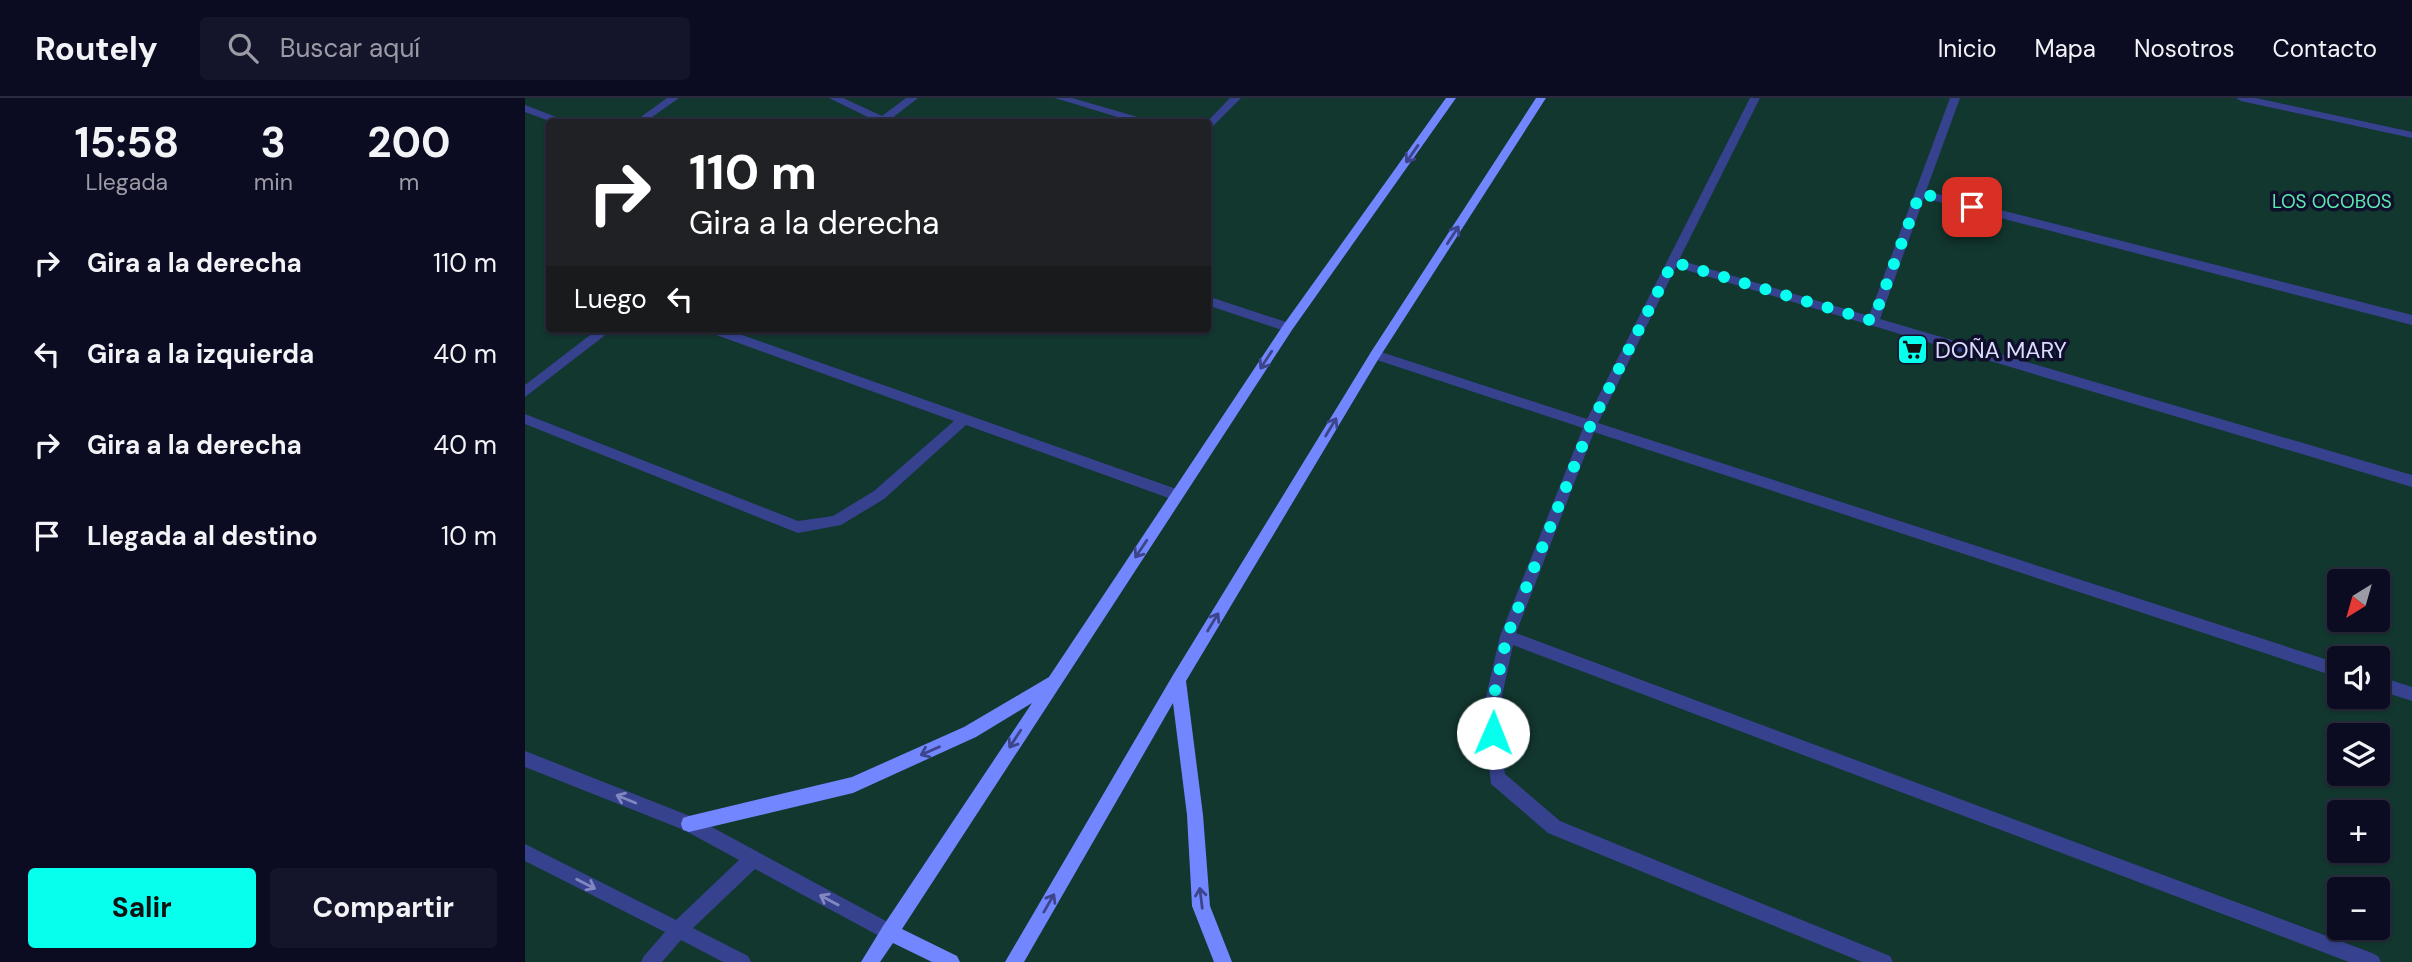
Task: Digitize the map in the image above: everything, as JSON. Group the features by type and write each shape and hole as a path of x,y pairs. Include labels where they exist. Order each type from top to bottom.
{"main road":[{"path":"870,962 1288,327 1451,98"},
{"path":"1014,962 1178,680 1375,355 1541,98"},
{"path":"1178,680 1195,815 1201,906 1223,962"},
{"path":"689,824 853,785 970,732 1053,681"},
{"path":"890,932 951,962"}],"street":[{"path":"643,119 674,98"},
{"path":"834,98 877,119"},
{"path":"884,119 913,98"},
{"path":"1060,98 1134,119"},
{"path":"1211,125 1236,98"},
{"path":"1755,98 1591,424 1507,636 1491,709 1497,778 1554,827 1884,962"},
{"path":"1873,321 1955,98"},
{"path":"2241,98 2412,135"},
{"path":"525,108 552,119"},
{"path":"1920,193 2412,320"},
{"path":"1673,262 2412,481"},
{"path":"1211,301 1288,327"},
{"path":"525,392 602,333"},
{"path":"723,333 1177,495"},
{"path":"1375,355 2327,667"},
{"path":"525,419 798,527 836,521 879,495 964,419"},
{"path":"1507,636 2372,962"},
{"path":"2390,687 2412,694"},
{"path":"525,759 689,824 890,932"},
{"path":"525,852 742,962"},
{"path":"650,962 677,931 753,859"}],"green space":[{"name":"LOS OCOBOS","path":"525,98 2412,98 2412,962 525,962"}],"place":[{"name":"DOÑA MARY","path":"1912,350"}],"route":[{"path":"1493,733 1491,709 1507,636 1591,424 1673,262 1873,321 1920,193 1972,207"}]}
